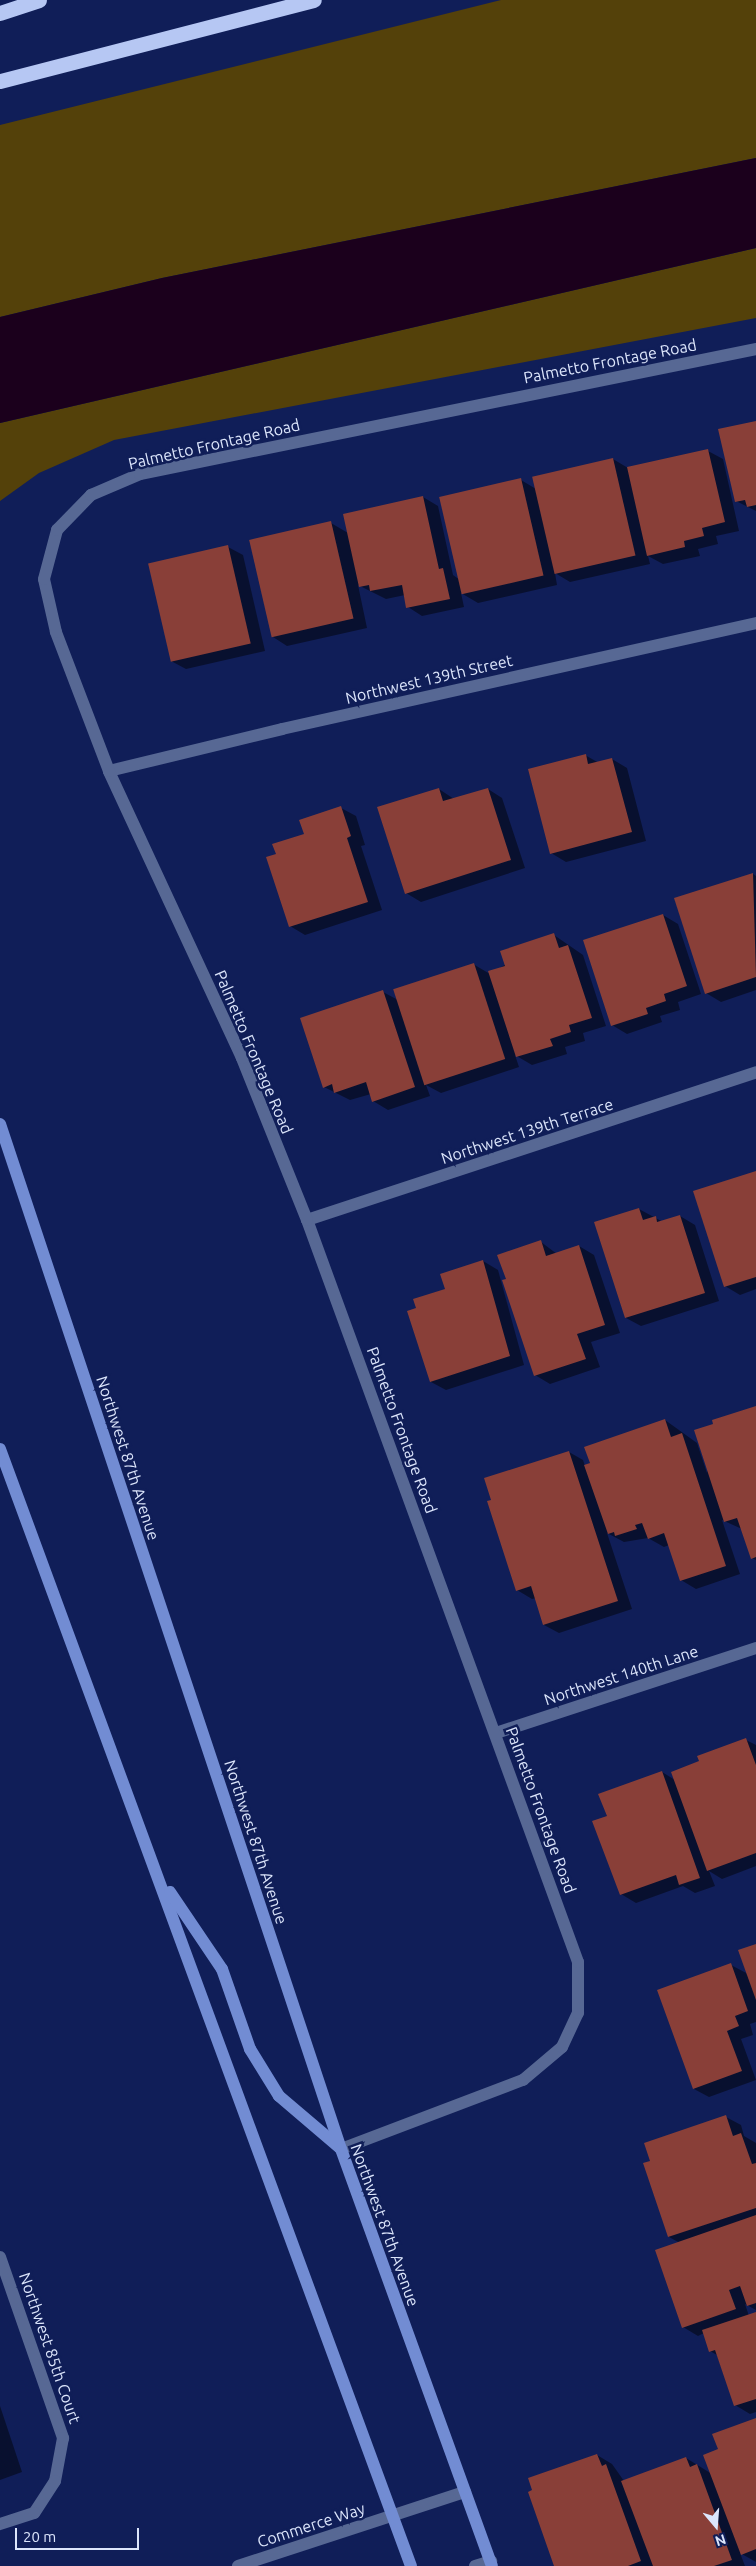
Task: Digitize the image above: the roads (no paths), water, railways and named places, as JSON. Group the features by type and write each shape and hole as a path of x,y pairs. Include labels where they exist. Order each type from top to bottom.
{"highway":[{"path":"0,13 39,0"},
{"path":"0,81 314,0"}],"main road":[{"name":"Northwest 87th Avenue","path":"0,1124 340,2149 492,2564"},
{"path":"0,1449 411,2566"},
{"path":"158,1876 222,1969 250,2048 279,2096 340,2149"}],"street":[{"name":"Palmetto Frontage Road","path":"340,2149 523,2080 562,2047 578,2014 578,1962 496,1733 307,1220 242,1058 109,771 56,632 44,579 57,530 91,495 140,474 756,349"},
{"name":"Northwest 139th Street","path":"109,771 292,727 756,622"},
{"name":"Northwest 139th Terrace","path":"307,1220 756,1072"},
{"name":"Northwest 140th Lane","path":"496,1733 756,1648"},
{"name":"Northwest 85th Court","path":"0,2257 63,2438 55,2481 34,2513 0,2524"},
{"name":"Commerce Way","path":"238,2566 465,2492"},
{"path":"475,2566 492,2564"}]}
